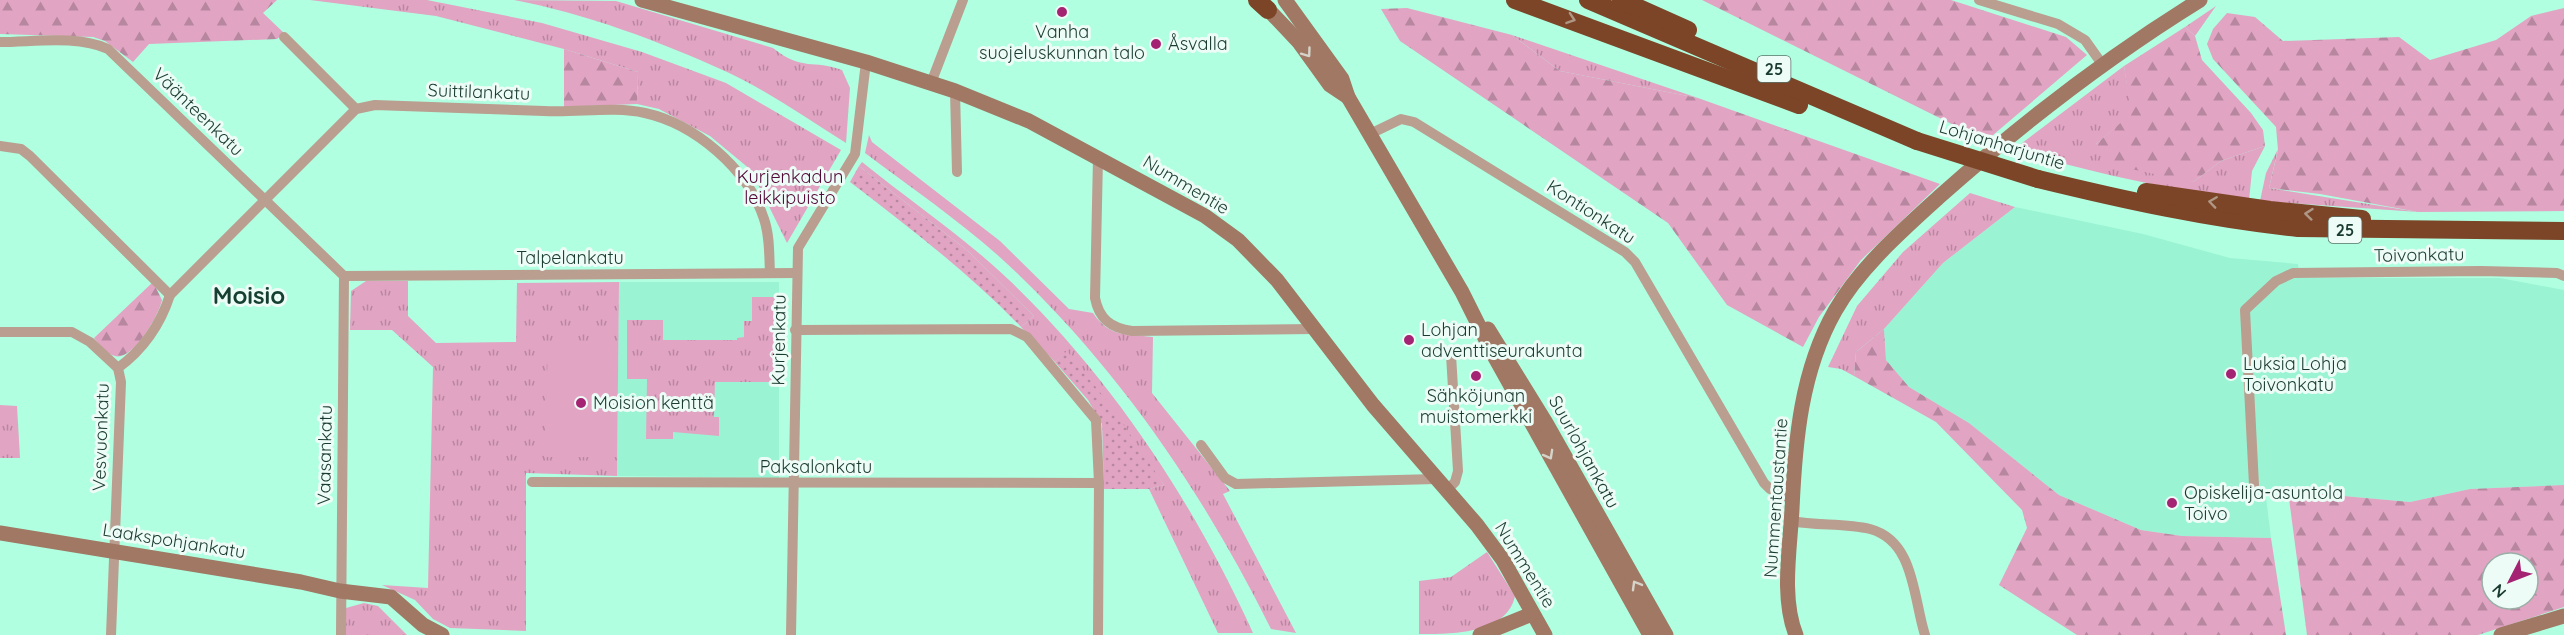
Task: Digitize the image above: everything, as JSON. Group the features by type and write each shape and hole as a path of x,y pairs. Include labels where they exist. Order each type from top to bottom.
{"highway":[{"path":"1515,0 1801,105 1851,115"},
{"name":"Lohjanharjuntie","path":"1588,0 1851,115 2129,201 2261,224 2309,229 2564,231"},
{"name":"Lohjanharjuntie","path":"1621,0 1923,138"},
{"path":"2542,231 2564,241"}],"street":[{"path":"931,83 963,0"},
{"name":"Suurlohjankatu","path":"1285,0 1342,79 1348,97 1461,292 1492,352 1650,635"},
{"path":"1979,0 2058,24 2085,40 2102,64"},
{"name":"Nummentaustantie","path":"1796,635 1788,603 1798,425 1808,377 1821,339 1835,310 1869,265 1920,215 1997,146 2102,64 2200,0"},
{"name":"Nummentie","path":"649,1 866,62 955,91 1029,121 1166,193 1238,240 1277,280 1373,405 1503,560 1545,635"},
{"name":"Suurlohjankatu","path":"1261,3 1299,42 1330,85 1348,97"},
{"path":"0,146 21,149 30,156 170,295 356,109 284,37"},
{"name":"Väänteenkatu","path":"0,42 80,42 95,43 108,49 344,276"},
{"name":"Kurjenkatu","path":"791,635 798,248 855,154 866,62"},
{"path":"955,91 957,172"},
{"name":"Suittilankatu","path":"356,109 375,105 568,112 633,111 666,120 694,134 728,161 753,194 764,218 768,237 770,273"},
{"name":"Kontionkatu","path":"1370,134 1401,119 1414,122 1625,252 1635,262 1764,483 1770,489 1792,500"},
{"path":"1098,158 1095,298 1100,314 1107,323 1119,329 1142,331 1314,329"},
{"name":"Toivonkatu","path":"2254,485 2246,310 2276,281 2294,273 2481,271 2557,273 2564,276"},
{"name":"Talpelankatu","path":"344,276 797,273"},
{"name":"Vaasankatu","path":"341,635 344,276"},
{"name":"Suurlohjankatu","path":"1461,292 1500,346 1666,635"},
{"name":"Vesvuonkatu","path":"111,635 121,382 118,368 139,349 159,325 170,295"},
{"path":"795,330 1011,329 1020,332 1089,408 1096,420 1099,483 1098,635"},
{"path":"0,333 72,332 90,342 118,368"},
{"path":"1201,445 1225,478 1236,484 1441,484 1455,482 1458,471 1452,355"},
{"name":"Paksalonkatu","path":"532,482 1099,483"},
{"path":"1791,521 1870,529 1895,542 1905,559 1925,635"},
{"name":"Laakspohjankatu","path":"0,533 340,591 391,597 423,626 442,635"},
{"path":"1480,635 1532,614"},
{"path":"2501,635 2564,616"}],"shaded area":[{"name":"Luksia Lohja Toivonkatu","path":"2015,207 2143,234 2230,258 2298,264 2300,278 2500,278 2564,290 2564,485 2470,489 2410,502 2265,489 2271,538 2182,536 2141,530 2059,495 1969,423 1909,387 1886,360 1884,329 1943,263"},
{"path":"619,282 779,282 779,478 617,476"}],"green space":[{"path":"0,0 277,0 263,13 284,33 277,39 149,44 133,62 105,41 93,37 0,34"},
{"name":"Kurjenkadun leikkipuisto","path":"310,0 427,0 542,23 642,52 726,83 841,150 787,243 751,170 710,136 659,109 637,104 638,72 564,49 436,16"},
{"path":"514,0 616,1 773,48 800,63 823,65 842,70 850,88 846,143 727,72 649,39 596,21"},
{"path":"1702,0 1951,0 2066,37 2087,55 1986,141"},
{"path":"2216,6 2195,36 2185,27"},
{"path":"1407,8 1512,35 1560,71 1698,98 1940,184 1861,260 1819,317 1803,347 1727,305 1668,223 1400,41 1381,9"},
{"path":"2564,8 2564,211 2418,212 2320,194 2269,188 2278,150 2276,127 2213,59 2207,44 2213,29 2227,13 2255,17 2283,41 2399,37 2430,60 2496,40 2531,16"},
{"path":"2185,27 2195,36 2202,60 2251,113 2263,130 2265,146 2221,161 2193,182 2107,164 2096,144 2131,114 2124,66"},
{"path":"1512,35 1698,98 1560,71"},
{"path":"564,49 638,72 637,104 564,107"},
{"path":"2124,66 2132,114 2096,144 2193,182 2221,161 2265,146 2252,171 2249,200 2130,180 2013,150"},
{"path":"869,135 872,142 1000,241 1069,309 1093,313 1105,326 1118,333 1153,337 1152,393 1230,491 1223,494 1296,633 1271,629 1220,534 1192,488 1130,399 1096,357 1022,278 985,244 865,153"},
{"path":"2278,149 2269,188 2418,212 2260,201 2266,173"},
{"path":"862,162 955,234 1008,279 1082,358 1116,400 1177,490 1230,585 1253,633 1218,633 1149,489 1164,485 1067,352 1055,362 1021,327 1034,316 968,251 859,166"},
{"path":"859,166 968,251 1034,316 1021,327 960,270 850,182"},
{"path":"1970,193 2015,207 1943,263 1884,329 1856,352 1854,376 1841,369 1828,367 1857,306 1903,252"},
{"path":"366,281 408,281 408,316 436,343 516,342 517,283 619,282 617,476 526,473 526,631 450,628 433,619 415,600 382,585 428,588 433,367 392,330 350,330 351,291"},
{"path":"153,282 162,300 151,326 130,351 122,356 109,353 94,338"},
{"path":"752,297 778,297 778,382 715,382 714,417 719,417 719,436 673,432 673,439 646,439 647,379 627,379 627,320 663,320 663,340 737,340 737,338 744,337 744,321 752,321"},
{"path":"1884,329 1886,360 1909,387 1969,423 2059,495 2141,530 2182,536 2271,538 2286,635 2077,635 1999,585 2027,528 2022,510 1936,422 1854,376 1856,352"},
{"name":"Moision kenttä","path":"548,348 617,349 617,457 544,457"},
{"path":"1067,351 1111,406 1164,485 1149,489 1104,489 1102,424 1088,400 1055,362"},
{"path":"0,405 17,406 20,458 0,458"},
{"path":"2564,485 2564,607 2478,635 2307,635 2288,491 2410,502 2470,489"},
{"path":"1487,552 1515,596 1510,609 1501,618 1475,630 1446,634 1419,634 1419,581 1451,577"},
{"path":"364,603 378,606 407,635 346,635 346,608"}],"place":[{"name":"Vanha suojeluskunnan talo","path":"1062,12"},
{"name":"Åsvalla","path":"1156,44"},
{"name":"Lohjan adventtiseurakunta","path":"1409,340"},
{"name":"Luksia Lohja Toivonkatu","path":"2231,374"},
{"name":"Sähköjunan muistomerkki","path":"1476,376"},
{"name":"Moision kenttä","path":"581,403"},
{"name":"Opiskelija-asuntola Toivo","path":"2172,503"}],"district":[{"name":"Moisio","path":"249,296"}]}
